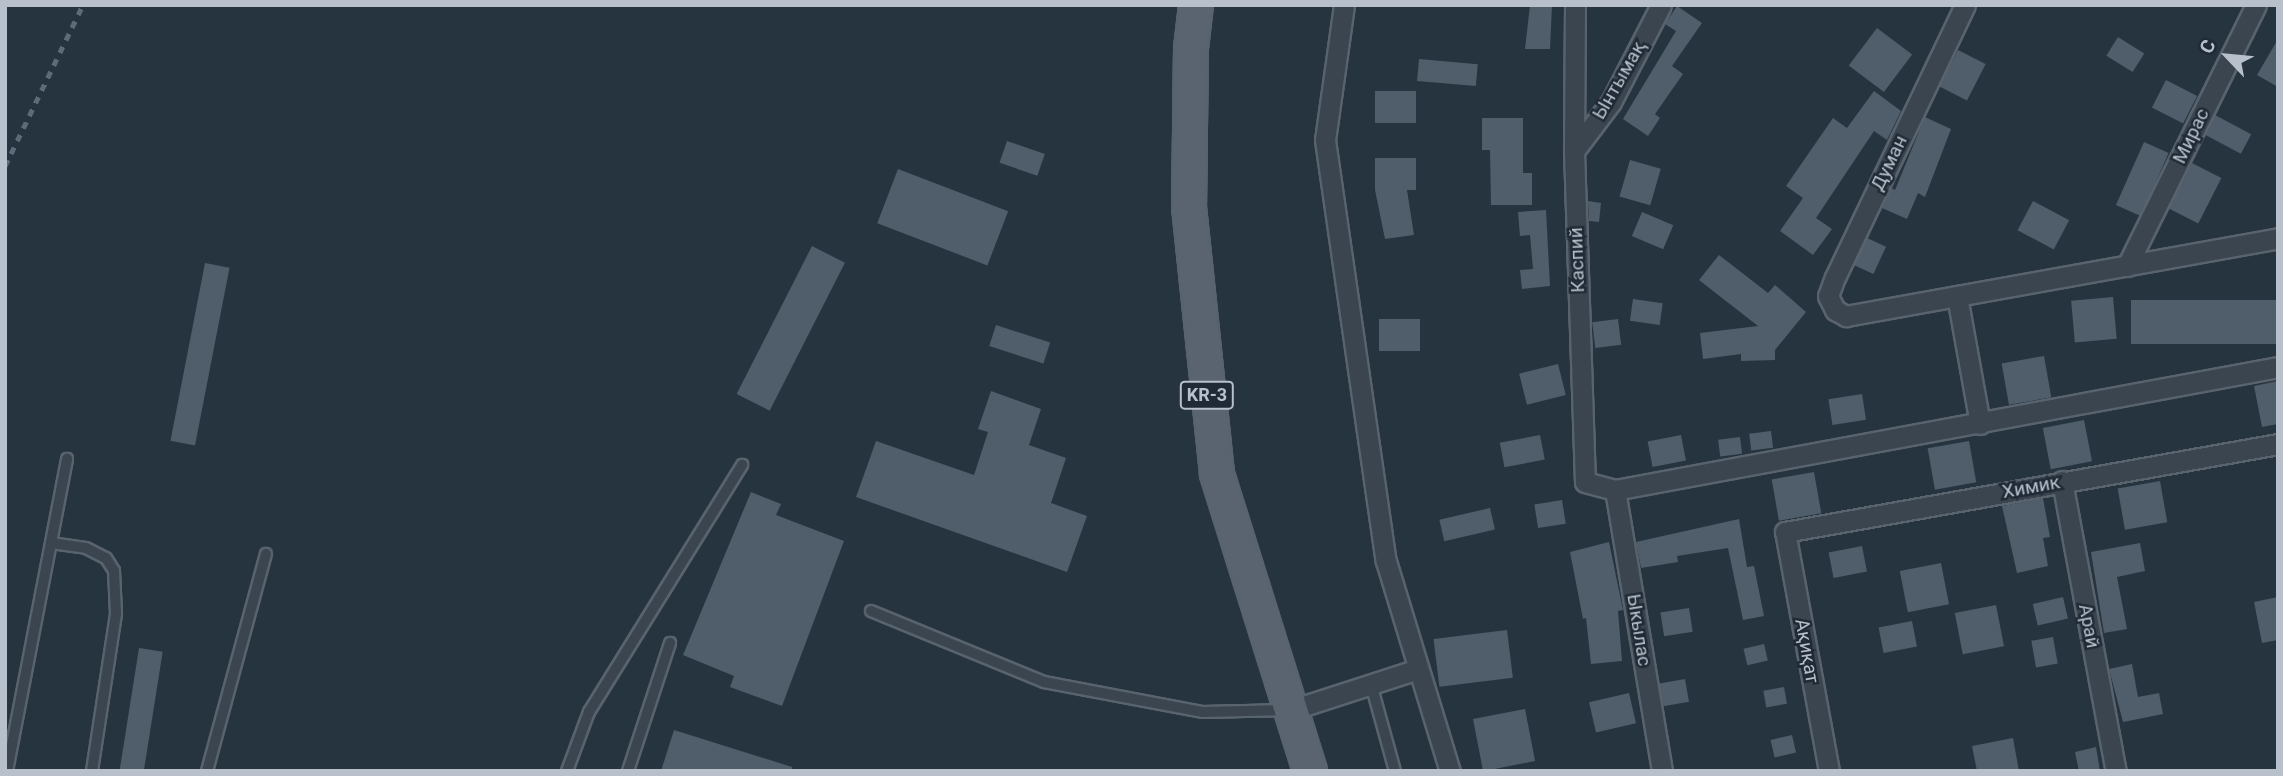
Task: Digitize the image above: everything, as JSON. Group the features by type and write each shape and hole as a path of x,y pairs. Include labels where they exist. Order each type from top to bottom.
{"main road":[{"name":"KR-3","path":"1196,5 1191,48 1189,207 1217,474 1310,771"}],"street":[{"path":"1344,5 1325,140 1386,561 1450,771"},
{"name":"Каспий","path":"1575,5 1574,151 1585,482 1615,490"},
{"name":"Ынтымақ","path":"1574,151 1611,102 1661,5"},
{"name":"Думан","path":"1957,296 1846,316 1835,310 1828,296 1965,5"},
{"name":"Мирас","path":"2127,266 2256,5"},
{"path":"1980,424 1957,296 2278,238"},
{"path":"1615,490 2278,367"},
{"name":"Химик","path":"1786,532 2278,444"},
{"name":"Арай","path":"2062,481 2116,771"},
{"name":"Ыкылас","path":"1615,490 1662,771"},
{"name":"Ақиқат","path":"1786,532 1829,771"},
{"path":"1291,710 1418,669"}],"lane":[{"path":"7,771 67,458"},
{"path":"567,771 589,712 742,465"},
{"path":"51,543 86,548 106,558 114,571 116,614 92,771"},
{"path":"207,771 266,554"},
{"path":"871,611 1044,682 1203,712 1291,710"},
{"path":"628,771 670,643"},
{"path":"1371,684 1395,771"}],"building":[{"path":"1530,5 1552,5 1550,49 1525,49"},
{"path":"1677,6 1702,23 1672,66 1683,74 1655,114 1660,118 1648,136 1623,119 1676,31 1665,24"},
{"path":"1877,28 1912,54 1884,92 1849,66"},
{"path":"2118,37 2144,53 2133,72 2106,56"},
{"path":"2278,39 2278,87 2257,75"},
{"path":"1958,50 1986,64 1967,101 1939,87"},
{"path":"1419,59 1478,64 1476,86 1417,81"},
{"path":"2166,80 2197,96 2183,124 2152,108"},
{"path":"1375,91 1416,91 1416,123 1375,123"},
{"path":"1874,91 1901,111 1887,140 1874,131 1816,218 1832,229 1813,255 1780,231 1803,198 1786,186 1833,118 1847,128"},
{"path":"2215,115 2251,134 2241,154 2205,134"},
{"path":"1925,117 1951,129 1925,197 1918,193 1907,219 1882,208 1891,188 1895,190"},
{"path":"1482,118 1523,118 1523,173 1532,173 1532,205 1491,205 1490,150 1482,150"},
{"path":"1007,141 1045,154 1037,176 1000,163"},
{"path":"2144,142 2169,153 2141,216 2116,205"},
{"path":"1375,158 1416,158 1416,190 1407,190 1414,235 1385,239 1375,190"},
{"path":"1630,160 1661,169 1650,205 1620,197"},
{"path":"2192,163 2221,178 2198,223 2169,208"},
{"path":"898,169 1008,211 987,265 877,223"},
{"path":"1588,201 1601,203 1599,222 1589,221"},
{"path":"2033,201 2069,220 2054,249 2018,230"},
{"path":"1546,210 1550,286 1522,289 1520,270 1533,269 1530,235 1520,236 1518,212"},
{"path":"1642,212 1673,225 1663,249 1632,236"},
{"path":"1867,238 1886,247 1873,274 1854,265"},
{"path":"812,246 845,263 770,411 737,394"},
{"path":"1719,255 1768,293 1775,285 1806,312 1775,350 1775,360 1741,361 1741,354 1703,359 1700,333 1758,326 1699,280"},
{"path":"205,263 230,268 195,445 170,441"},
{"path":"2113,297 2117,339 2075,343 2071,301"},
{"path":"1633,299 1663,303 1660,325 1630,321"},
{"path":"2131,300 2278,300 2278,344 2131,344"},
{"path":"1379,319 1420,319 1420,351 1379,351"},
{"path":"1618,319 1621,345 1595,348 1592,322"},
{"path":"996,325 1050,343 1043,364 989,346"},
{"path":"2044,356 2051,397 2009,405 2002,363"},
{"path":"1558,364 1566,395 1527,405 1519,374"},
{"path":"2278,381 2278,424 2262,427 2254,386"},
{"path":"991,391 1041,409 1029,445 1066,458 1051,503 1087,516 1067,572 856,497 876,441 974,475 988,432 978,429"},
{"path":"1862,394 1866,420 1832,425 1828,399"},
{"path":"2084,420 2092,461 2051,469 2043,428"},
{"path":"1771,431 1773,448 1751,451 1749,434"},
{"path":"1540,435 1545,460 1505,467 1500,443"},
{"path":"1681,435 1686,461 1653,467 1648,441"},
{"path":"1740,437 1742,454 1720,457 1718,440"},
{"path":"1969,441 1976,482 1935,490 1928,448"},
{"path":"1814,472 1821,513 1779,521 1772,479"},
{"path":"2160,481 2167,522 2125,530 2118,488"},
{"path":"751,492 781,504 776,515 844,541 782,706 730,687 734,676 683,655"},
{"path":"2043,498 2050,537 2043,538 2048,566 2017,573 2002,506"},
{"path":"1562,500 1566,524 1538,528 1534,504"},
{"path":"1490,508 1495,529 1444,541 1439,520"},
{"path":"1739,519 1747,567 1754,566 1764,616 1743,620 1728,548 1677,556 1678,562 1641,568 1636,542"},
{"path":"1609,542 1623,610 1618,611 1622,661 1591,664 1586,618 1583,619 1570,552"},
{"path":"2140,543 2145,571 2117,577 2127,629 2104,633 2091,552"},
{"path":"1862,546 1867,572 1834,578 1829,552"},
{"path":"1941,563 1949,604 1908,612 1900,571"},
{"path":"2063,597 2068,618 2038,625 2033,604"},
{"path":"2278,597 2278,640 2262,643 2254,602"},
{"path":"1996,605 2004,646 1963,654 1955,613"},
{"path":"1689,608 1693,632 1664,636 1660,613"},
{"path":"1912,621 1917,647 1884,653 1879,627"},
{"path":"1507,630 1513,678 1439,687 1434,639"},
{"path":"2053,637 2058,664 2036,667 2031,641"},
{"path":"1764,644 1768,661 1747,665 1744,649"},
{"path":"139,648 163,652 144,771 120,771"},
{"path":"2132,664 2138,697 2159,693 2163,714 2123,722 2109,669"},
{"path":"1685,679 1689,702 1663,706 1659,684"},
{"path":"1784,687 1787,704 1766,707 1763,691"},
{"path":"1629,693 1636,723 1596,732 1589,702"},
{"path":"1525,709 1535,761 1483,771 1473,719"},
{"path":"674,730 792,767 792,771 661,771"},
{"path":"1792,735 1796,753 1775,757 1771,740"},
{"path":"2013,738 2019,771 1977,771 1972,746"},
{"path":"2096,747 2100,771 2079,771 2075,752"}],"railway":[{"path":"5,166 83,5"}]}
